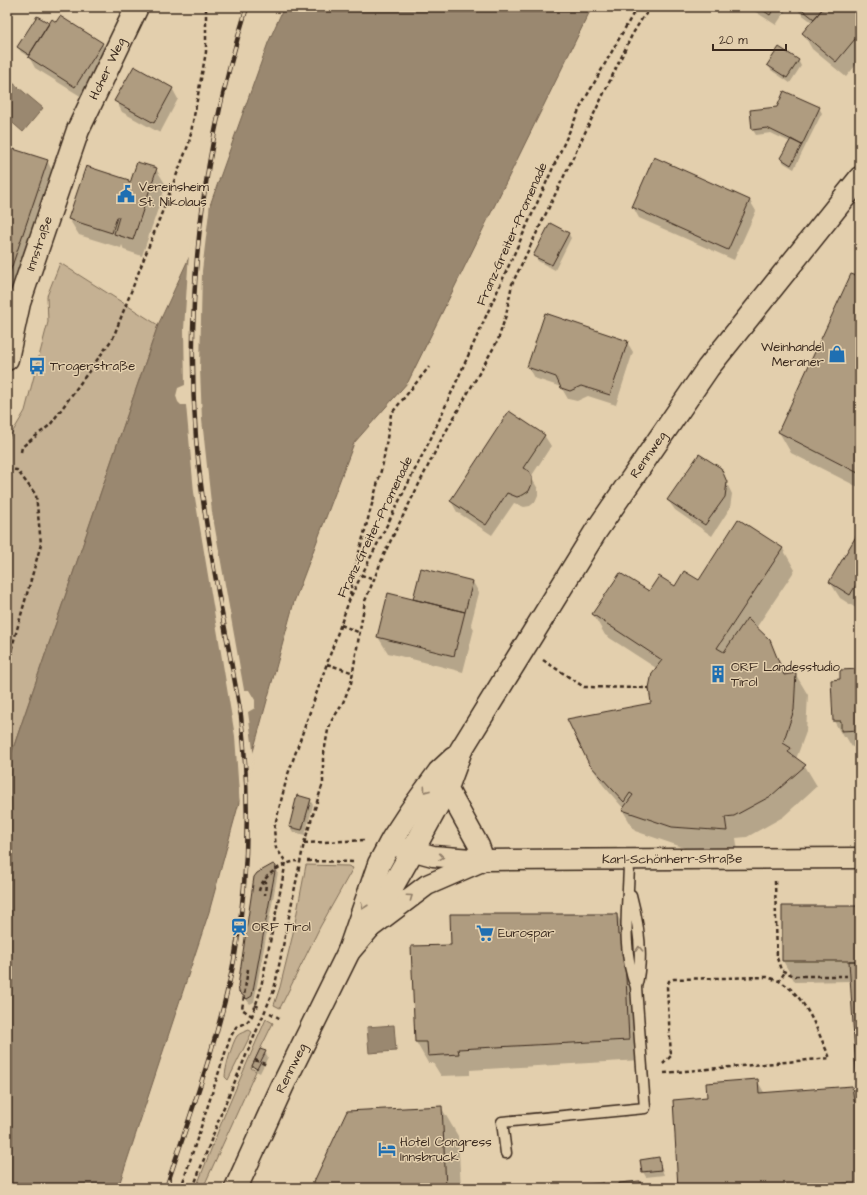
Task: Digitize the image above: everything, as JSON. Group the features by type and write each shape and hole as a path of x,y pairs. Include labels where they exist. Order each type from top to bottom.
{"main road":[{"name":"Hoher Weg","path":"78,130 137,7"},
{"name":"Innstraße","path":"7,360 19,303 78,130"},
{"name":"Rennweg","path":"349,951 368,929 413,850 447,788 461,750 596,531 708,368 860,178"},
{"name":"Rennweg","path":"236,1188 282,1087 349,951 372,884 380,842 439,772 461,750"}],"street":[{"path":"447,788 479,846 484,860"},
{"name":"Karl-Schönherr-Straße","path":"380,842 451,859 860,858"},
{"name":"Karl-Schönherr-Straße","path":"368,929 426,886 484,860"}],"lane":[{"path":"506,1153 502,1122 645,1108 636,987 630,970 626,925 629,888 629,859"}],"path":[{"path":"21,452 22,447 50,425 113,338 119,324 189,143 206,52 206,7"},
{"name":"Franz-Greiter-Promenade","path":"286,862 276,848 274,829 287,777 350,598 431,438 580,108 637,7"},
{"path":"193,1188 221,1114 274,990 304,843 323,783 323,759 328,730 342,705 354,673 358,632 365,601 386,550 440,442 498,340 506,315 512,284 632,35 643,17 653,7"},
{"path":"350,598 353,575 383,463 391,414 428,367"},
{"path":"7,469 17,470 36,495 41,544 7,665"},
{"path":"361,575 375,578"},
{"path":"341,625 358,632"},
{"path":"546,662 584,686 649,688"},
{"path":"327,664 354,673"},
{"path":"304,843 380,842"},
{"path":"774,858 777,962 784,972 794,976 847,976"},
{"path":"265,895 266,882 260,881 259,891 261,883 266,879 271,875 276,871 281,866 286,862 296,861"},
{"path":"306,861 353,862"},
{"path":"181,1188 230,1038 236,1028 247,1022 252,1016 266,971 286,862"},
{"path":"248,969 242,1009 252,1016"},
{"path":"779,981 784,972"},
{"path":"664,1064 671,1056 667,987 669,981 674,979 767,977 779,981 795,992 802,1001 830,1058 664,1073"},
{"path":"255,1005 261,1008"},
{"path":"270,1013 281,1019"},
{"path":"255,1060 267,1065"}],"shaded area":[{"path":"284,7 592,7 408,382 354,443 294,602 209,912 118,1188 7,1188 7,766 158,325 199,236 268,43"},
{"path":"7,78 43,108 23,132 7,118"},
{"path":"60,263 158,325 7,766 7,436 9,438 25,411 48,322 47,296"},
{"path":"306,865 348,866 353,868 320,927 280,1008 274,1005 292,938"},
{"path":"266,1019 273,1023 251,1068 256,1071 203,1188 196,1188 224,1116"},
{"path":"394,1025 396,1051 369,1053 367,1027"},
{"path":"249,1030 252,1032 228,1080 225,1077 225,1073 233,1044 237,1036"}],"pier":[{"path":"211,195 202,271 200,369 202,420 212,512 244,690 249,690 255,700 255,708 248,712 254,757 240,808 235,736 194,492 186,405 181,405 176,396 178,388 185,385 184,329 189,253"}],"building":[{"path":"758,7 775,7 770,15"},
{"path":"799,7 824,7 814,19"},
{"path":"824,7 860,7 860,33 836,62 802,33"},
{"path":"37,16 49,23 29,55 17,47"},
{"path":"60,16 103,43 75,87 28,57 52,19 56,22"},
{"path":"779,47 799,60 787,78 767,65"},
{"path":"134,66 173,88 154,123 114,101"},
{"path":"784,91 820,107 802,145 767,128 752,130 750,110 777,107"},
{"path":"791,139 802,145 791,165 780,158"},
{"path":"7,147 48,160 7,281"},
{"path":"654,157 750,200 728,250 632,207"},
{"path":"137,162 157,168 133,240 114,234 119,217 117,217 112,233 68,219 86,166 129,180 128,182 130,183"},
{"path":"550,223 569,233 552,265 533,256"},
{"name":"Weinhandel Meraner","path":"851,274 860,277 860,474 778,432"},
{"path":"545,313 628,341 610,395 581,386 570,391 561,388 556,377 527,367"},
{"path":"509,411 545,435 523,468 529,471 532,477 532,484 529,491 517,497 507,493 486,525 450,501"},
{"path":"699,454 721,468 727,482 725,497 705,525 667,500"},
{"name":"ORF Landesstudio Tirol","path":"738,519 783,548 717,648 724,652 747,618 770,640 784,675 796,673 794,710 783,743 791,748 788,752 806,765 771,796 734,816 725,817 727,831 672,827 622,810 633,795 630,793 624,802 589,764 567,719 651,703 649,688 652,673 662,660 592,614 620,573 649,591 659,576 675,586 684,571 699,580"},
{"path":"858,533 860,534 860,587 856,585 850,595 829,582"},
{"path":"421,568 473,581 465,612 413,599"},
{"path":"388,593 465,612 454,656 377,637"},
{"path":"860,669 860,730 841,731 841,721 833,721 831,680 840,679 840,670"},
{"path":"297,795 311,799 302,830 289,827"},
{"path":"273,864 276,866 252,996 247,999 239,992 238,986 254,877 257,873"},
{"path":"782,906 860,906 860,961 782,961"},
{"path":"450,914 617,914 618,935 624,935 629,1040 458,1049 459,1054 428,1056 427,1042 415,1042 411,946 451,945"},
{"path":"849,961 860,961 860,1188 848,1188 848,1183 773,1188 678,1188 673,1100 707,1097 706,1083 758,1079 759,1093 852,1086 854,1101 858,1102"},
{"path":"260,1049 266,1051 257,1069 252,1066"},
{"name":"Hotel Congress Innsbruck","path":"442,1106 446,1188 311,1188 347,1111"},
{"path":"659,1157 661,1170 642,1172 640,1160"},
{"path":"640,1181 641,1188 619,1188 619,1183"},
{"path":"603,1183 603,1188 585,1188 585,1185"}],"railway":[{"path":"166,1188 204,1073 229,985 240,925 243,896 247,836 244,746 241,716 204,508 196,438 193,383 193,329 201,220 209,166 219,113 247,7"}],"place":[{"name":"Vereinsheim St. Nikolaus","path":"126,194"},
{"name":"Weinhandel Meraner","path":"837,354"},
{"name":"Trogerstraße","path":"37,366"},
{"name":"ORF Landesstudio Tirol","path":"718,674"},
{"name":"ORF Tirol","path":"239,927"},
{"name":"Eurospar","path":"485,933"},
{"name":"Hotel Congress Innsbruck","path":"387,1149"}]}
